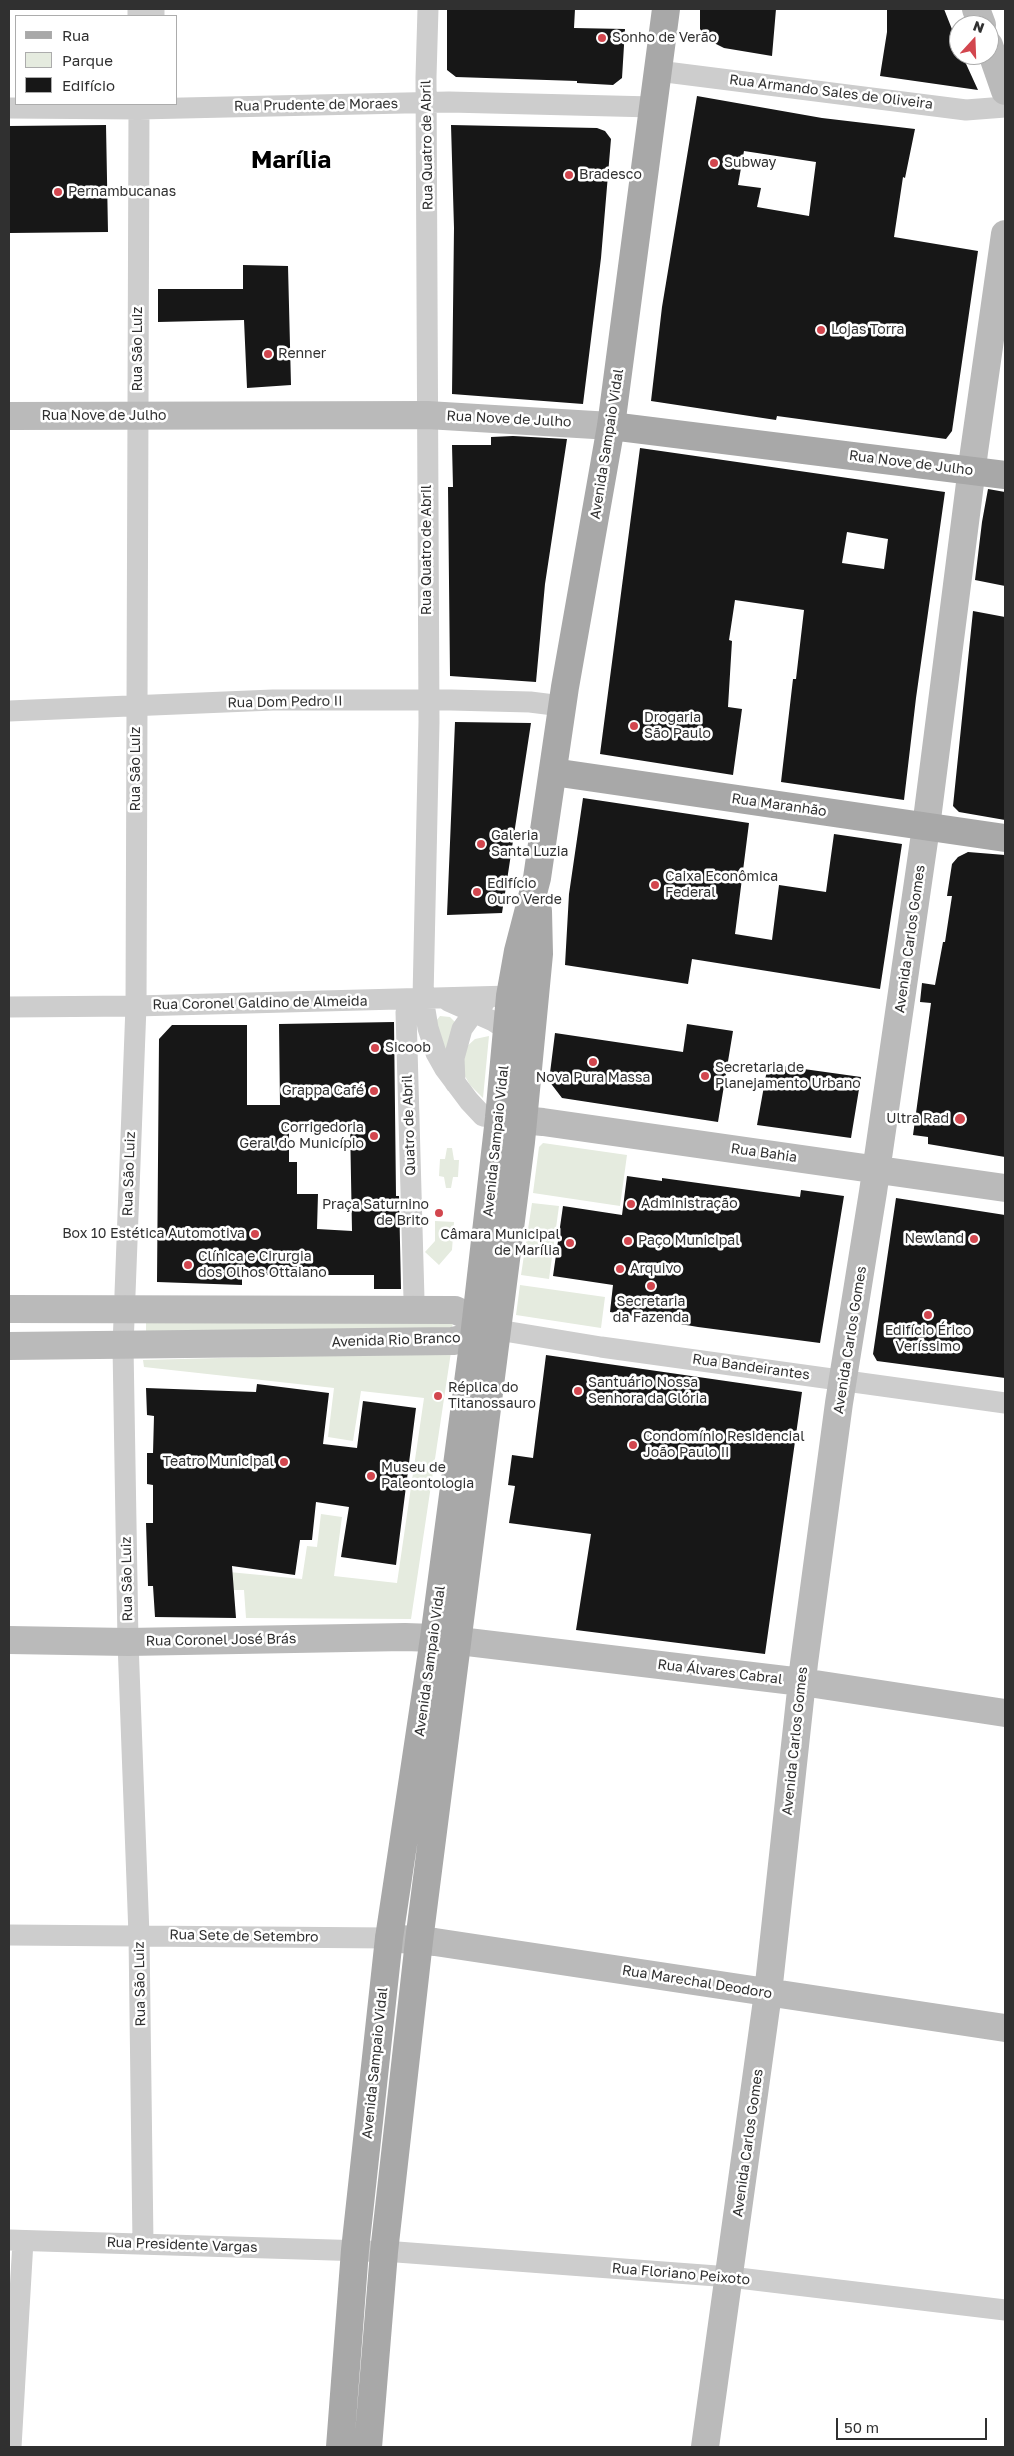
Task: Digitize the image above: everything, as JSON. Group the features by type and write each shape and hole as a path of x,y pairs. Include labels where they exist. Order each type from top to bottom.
{"main road":[{"name":"Avenida Sampaio Vidal","path":"368,2447 384,2252 419,1941 445,1639 482,1328 511,1119 504,996 537,878 562,706 611,426 666,9"},
{"name":"Rua Nove de Julho","path":"611,426 1005,475"},
{"name":"Rua Maranhão","path":"553,772 1005,838"},
{"name":"Avenida Sampaio Vidal","path":"511,1119 528,1069 539,954 537,878"},
{"name":"Avenida Sampaio Vidal","path":"340,2447 355,2250 388,1938 445,1639"}],"street":[{"name":"Rua Quatro de Abril","path":"428,9 426,415 431,998 428,1028 436,1053 455,1084 483,1116 511,1119"},
{"path":"996,65 1005,91"},
{"name":"Rua Armando Sales de Oliveira","path":"658,71 966,110 1005,107"},
{"name":"Rua Prudente de Moraes","path":"9,108 427,102 653,107"},
{"name":"Rua São Luiz","path":"139,106 136,1006 123,1346 128,1642 139,1935 143,2244"},
{"path":"150,387 154,139"},
{"name":"Avenida Carlos Gomes","path":"705,2447 768,1993 802,1682 843,1381 926,827 972,471 1004,248"},
{"name":"Rua Nove de Julho","path":"9,416 426,415 611,426"},
{"name":"Rua Dom Pedro II","path":"9,711 136,708 273,700 530,702 562,706"},
{"path":"455,1084 454,1058 457,1043 467,1022 476,1012 504,996"},
{"name":"Rua Coronel Galdino de Almeida","path":"9,1007 136,1006 504,996"},
{"path":"431,998 476,1012 507,1030 518,1046 528,1069"},
{"name":"Quatro de Abril","path":"406,1012 414,1298"},
{"name":"Rua Bahia","path":"511,1119 876,1168 1005,1188"},
{"name":"Avenida Rio Branco","path":"9,1309 456,1310 482,1328"},
{"name":"Avenida Rio Branco","path":"9,1346 443,1341 482,1328"},
{"name":"Rua Bandeirantes","path":"482,1328 843,1381 1005,1402"},
{"name":"Rua Coronel José Brás","path":"9,1640 128,1642 405,1637 445,1639"},
{"name":"Rua Álvares Cabral","path":"445,1639 802,1682 1005,1712"},
{"name":"Rua Sete de Setembro","path":"9,1935 388,1938"},
{"name":"Rua Marechal Deodoro","path":"388,1938 419,1941 1005,2028"},
{"path":"11,2447 16,2240"},
{"name":"Rua Presidente Vargas","path":"16,2240 355,2250"},
{"name":"Rua Floriano Peixoto","path":"355,2250 730,2277 1005,2310"}],"green space":[{"path":"440,1016 450,1017 456,1023 448,1060 436,1021"},
{"path":"489,1036 483,1098 470,1085 462,1071 464,1049 475,1039"},
{"path":"543,1143 627,1155 620,1206 533,1193 539,1147"},
{"path":"447,1148 452,1148 454,1160 459,1160 458,1177 453,1177 451,1188 446,1188 444,1177 439,1176 440,1159 445,1159"},
{"path":"532,1203 559,1206 549,1279 521,1275"},
{"path":"435,1221 454,1222 452,1250 439,1265 425,1252 435,1241"},
{"path":"520,1285 605,1297 601,1328 516,1315"},
{"path":"453,1319 452,1331 146,1332 146,1320"},
{"path":"451,1352 411,1619 246,1618 244,1590 230,1590 229,1572 302,1579 307,1546 317,1547 321,1514 342,1517 334,1576 397,1583 424,1398 361,1391 353,1441 328,1437 334,1388 144,1367 143,1360"}],"building":[{"path":"447,9 575,9 574,28 625,29 622,78 613,85 577,83 577,81 456,77 447,70"},
{"path":"700,9 776,9 772,56 724,48 708,40 700,29"},
{"path":"887,9 944,9 949,22 949,65 967,65 978,90 880,76 887,32"},
{"path":"697,96 822,118 915,129 905,178 903,177 894,237 978,251 952,431 946,439 777,416 776,420 651,401 662,307","holes":["744,151 816,162 809,216 757,207 761,188 738,185"]},
{"name":"Pernambucanas","path":"106,125 108,232 10,233 9,126"},
{"path":"451,125 597,128 605,131 611,139 601,258 583,404 452,394 454,228"},
{"name":"Renner","path":"243,265 288,266 291,385 247,388 244,320 158,322 158,289 243,289"},
{"path":"513,436 567,439 545,584 536,682 450,676 448,487 453,487 452,445 491,445 491,437"},
{"path":"640,448 945,492 916,698 904,800 781,782 793,679 796,679 804,610 735,600 729,640 732,641 728,707 742,709 733,775 600,754","holes":["847,532 888,539 884,569 842,563"]},
{"path":"988,489 1005,492 1005,586 975,580"},
{"path":"973,611 1005,617 1005,820 959,812 953,806"},
{"path":"455,722 531,723 502,913 447,915"},
{"path":"583,798 749,823 735,934 772,940 779,885 826,892 834,834 902,844 880,989 692,959 688,984 565,965 569,894"},
{"path":"968,852 1005,855 1005,1157 928,1144 928,1137 913,1135 931,1003 920,1002 922,983 935,985 943,942 945,942 952,896 947,896 952,864 958,857"},
{"path":"394,1022 396,1196 399,1196 401,1289 374,1289 374,1275 242,1275 242,1285 157,1282 159,1039 172,1025 247,1025 247,1105 280,1105 279,1024","holes":["350,1124 352,1231 317,1229 318,1194 297,1194 297,1162 289,1162 289,1126"]},
{"path":"687,1024 733,1031 718,1122 562,1098 549,1081 555,1033 683,1052"},
{"path":"768,1064 861,1077 851,1138 757,1125"},
{"path":"627,1176 662,1181 662,1178 800,1197 801,1190 844,1196 820,1343 698,1327 610,1312 613,1285 553,1276 563,1206 622,1215"},
{"path":"896,1198 1005,1215 1005,1378 877,1361 873,1354"},
{"path":"546,1355 802,1392 765,1654 576,1630 591,1534 509,1523 515,1486 508,1485 512,1455 533,1458"},
{"path":"257,1384 329,1393 323,1444 357,1448 363,1401 416,1408 396,1565 341,1557 349,1507 316,1502 312,1540 300,1540 295,1575 232,1566 236,1618 155,1617 153,1586 148,1586 146,1523 153,1523 153,1485 147,1484 147,1453 153,1453 154,1416 147,1415 146,1388 256,1392"}],"place":[{"name":"Sonho de Verão","path":"602,38"},
{"name":"Subway","path":"714,163"},
{"name":"Bradesco","path":"569,175"},
{"name":"Pernambucanas","path":"58,192"},
{"name":"Lojas Torra","path":"821,330"},
{"name":"Renner","path":"268,354"},
{"name":"Drogaria São Paulo","path":"634,726"},
{"name":"Galeria Santa Luzia","path":"481,844"},
{"name":"Caixa Econômica Federal","path":"655,885"},
{"name":"Edifício Ouro Verde","path":"477,892"},
{"name":"Sicoob","path":"375,1048"},
{"name":"Nova Pura Massa","path":"593,1062"},
{"name":"Secretaria de Planejamento Urbano","path":"705,1076"},
{"name":"Grappa Café","path":"374,1091"},
{"name":"Ultra Rad","path":"960,1119"},
{"name":"Corrigedoria Geral do Município","path":"374,1136"},
{"name":"Administração","path":"631,1204"},
{"name":"Praça Saturnino de Brito","path":"439,1213"},
{"name":"Box 10 Estética Automotiva","path":"255,1234"},
{"name":"Newland","path":"974,1239"},
{"name":"Paço Municipal","path":"628,1241"},
{"name":"Câmara Municipal de Marília","path":"570,1243"},
{"name":"Clínica e Cirurgia dos Olhos Ottaiano","path":"188,1265"},
{"name":"Arquivo","path":"620,1269"},
{"name":"Secretaria da Fazenda","path":"651,1286"},
{"name":"Edifício Érico Veríssimo","path":"928,1315"},
{"name":"Santuário Nossa Senhora da Glória","path":"578,1391"},
{"name":"Réplica do Titanossauro","path":"438,1396"},
{"name":"Condomínio Residencial João Paulo II","path":"633,1445"},
{"name":"Teatro Municipal","path":"284,1462"},
{"name":"Museu de Paleontologia","path":"371,1476"}],"district":[{"name":"Marília","path":"291,160"}]}
